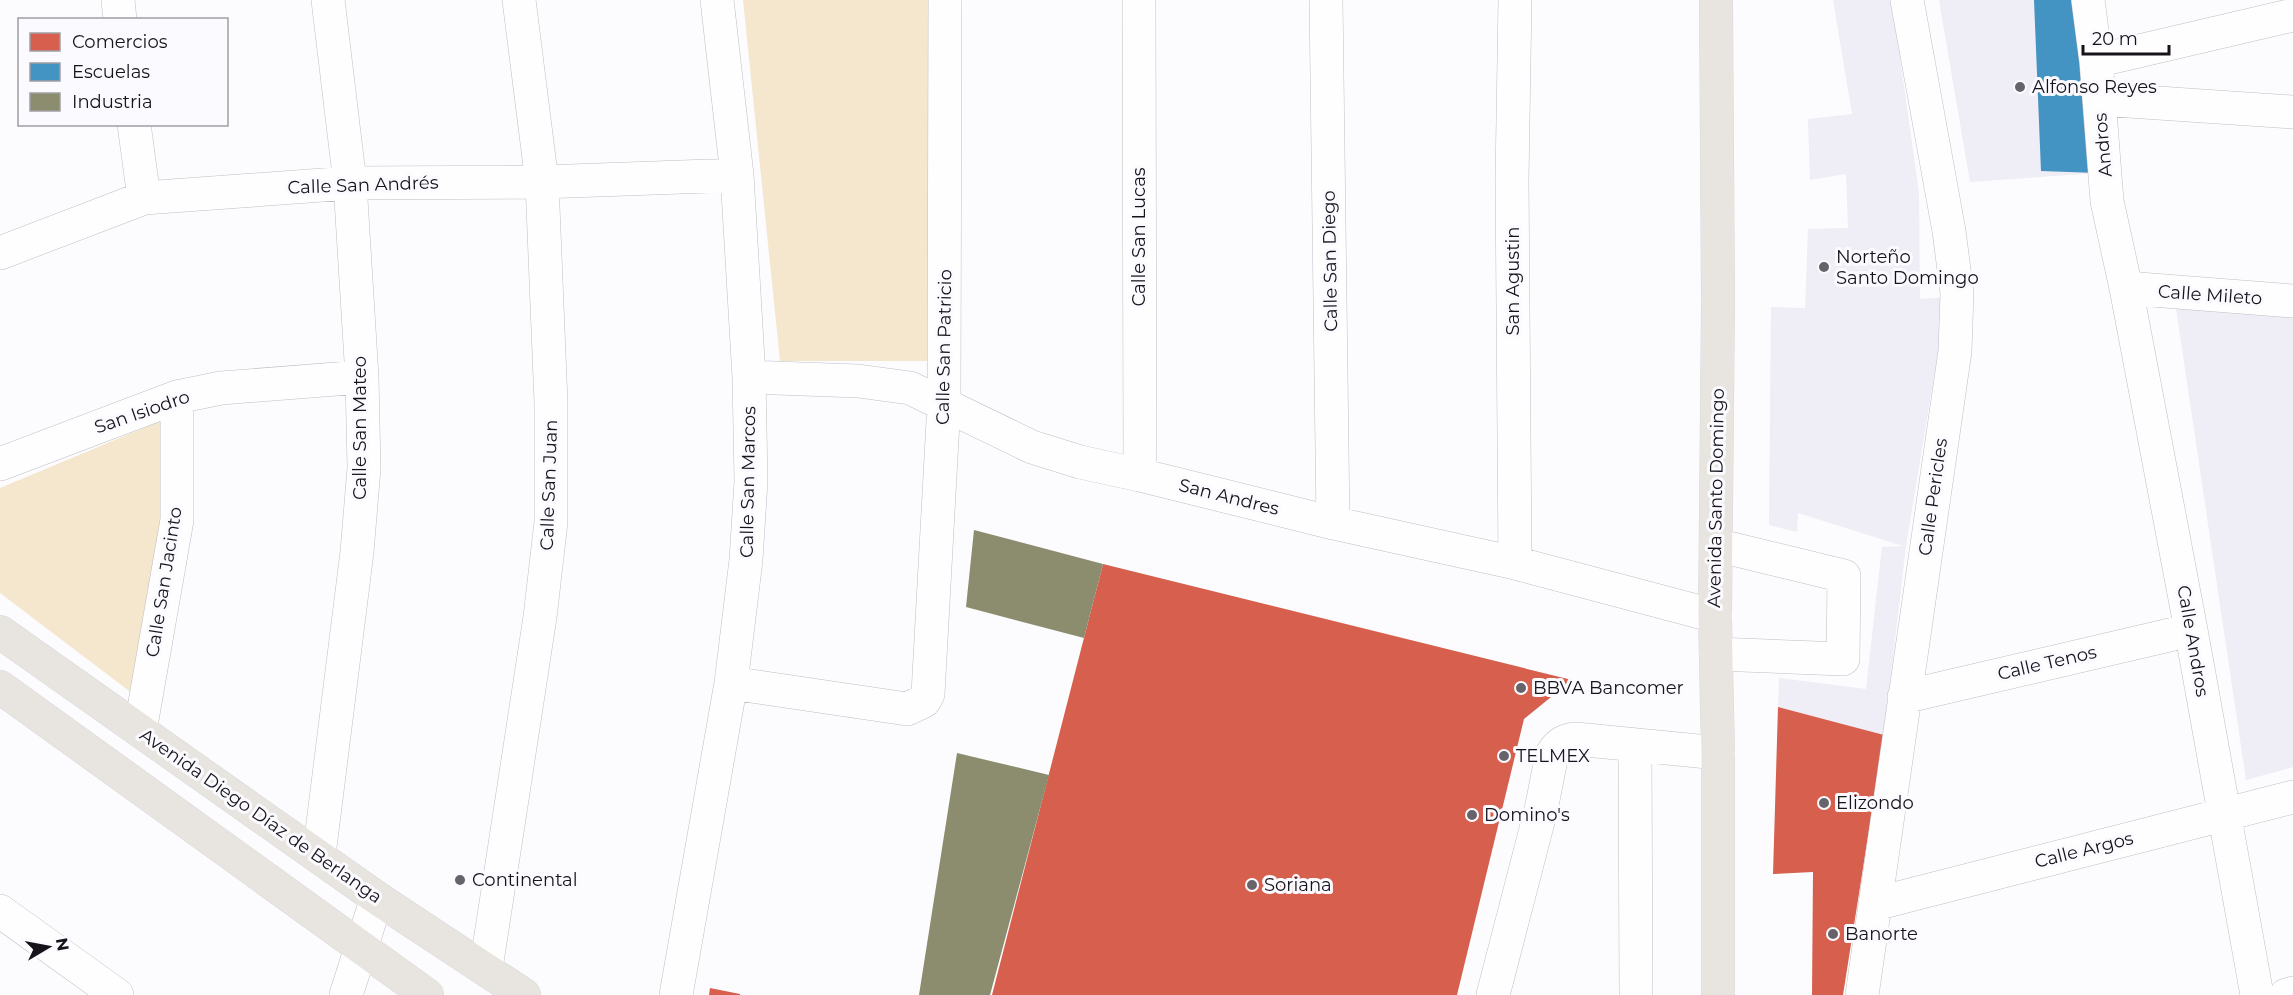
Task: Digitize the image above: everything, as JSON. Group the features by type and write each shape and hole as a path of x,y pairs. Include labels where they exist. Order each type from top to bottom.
{"main road":[{"name":"Avenida Santo Domingo","path":"1716,0 1718,314 1715,616 1718,753 1718,995"},
{"name":"Avenida Diego Díaz de Berlanga","path":"0,632 383,902 524,995"},
{"path":"0,687 427,995"}],"street":[{"path":"118,0 120,18"},
{"name":"Calle San Mateo","path":"319,855 357,552 364,468 362,377 350,183 328,0"},
{"name":"Calle San Juan","path":"486,968 540,617 550,522 551,403 542,182 519,0"},
{"name":"Calle San Marcos","path":"676,995 731,683 746,561 751,481 749,377 736,175 717,0"},
{"name":"Calle San Patricio","path":"731,683 907,709 924,701 928,694 944,404 945,0"},
{"name":"Calle San Lucas","path":"1139,0 1140,474"},
{"name":"Calle San Diego","path":"1326,0 1333,523"},
{"name":"San Agustin","path":"1515,0 1512,190 1515,563"},
{"name":"Calle Pericles","path":"1862,995 1954,351 1957,293 1949,231 1907,0"},
{"name":"Andros","path":"2088,0 2096,61 2107,201 2126,288"},
{"path":"2096,61 2293,15"},
{"path":"2099,99 2293,112"},
{"path":"134,126 144,198"},
{"name":"Calle San Andrés","path":"0,253 144,198 350,183 542,182 736,175"},
{"name":"Calle Mileto","path":"2126,288 2293,301"},
{"name":"Calle Andros","path":"2126,288 2257,995"},
{"name":"San Isiodro","path":"0,464 177,397 221,388 362,377"},
{"name":"San Andres","path":"749,377 858,381 910,388 1032,447 1080,462 1140,474 1333,523 1515,563 1715,616"},
{"name":"Calle San Jacinto","path":"140,730 177,520 177,397"},
{"path":"1716,544 1844,576 1844,659 1716,654"},
{"name":"Calle Tenos","path":"1904,697 2191,630"},
{"path":"1493,995 1541,810 1552,754 1557,747 1564,742 1576,739 1718,753"},
{"path":"1635,746 1636,995"},
{"name":"Calle Argos","path":"1875,904 2293,797"},
{"path":"369,995 369,955 383,902"},
{"path":"0,911 117,995"},
{"path":"346,995 369,955"},
{"path":"2286,995 2293,993"}],"shaded area":[{"path":"743,0 931,0 932,361 780,361"},
{"path":"1833,0 1892,0 1919,193 1920,299 1947,297 1906,546 1884,735 1778,707 1779,678 1866,689 1882,547 1903,546 1798,513 1797,532 1769,525 1771,307 1805,308 1808,229 1848,228 1846,174 1810,180 1808,119 1852,114"},
{"name":"Alfonso Reyes","path":"1939,0 2077,0 2097,173 1970,182"},
{"path":"2176,308 2293,314 2293,767 2246,780"},
{"path":"165,419 173,499 141,700 0,593 0,488"}],"building: Comercios":[{"name":"Soriana","path":"1103,564 1572,680 1524,719 1457,995 992,995"},
{"name":"Elizondo","path":"1778,707 1884,735 1843,995 1812,995 1813,872 1773,874"},
{"path":"710,988 740,994 740,995 709,995"}],"building: Escuelas":[{"path":"2034,0 2077,0 2097,173 2041,171"}],"building: Industria":[{"path":"974,530 1103,564 1084,638 966,607"},
{"path":"957,753 1049,775 990,995 919,995"}],"place":[{"name":"Alfonso Reyes","path":"2020,87"},
{"name":"Norteño Santo Domingo","path":"1824,267"},
{"name":"BBVA Bancomer","path":"1521,688"},
{"name":"TELMEX","path":"1504,756"},
{"name":"Elizondo","path":"1824,803"},
{"name":"Domino's","path":"1472,815"},
{"name":"Continental","path":"460,880"},
{"name":"Soriana","path":"1252,885"},
{"name":"Banorte","path":"1833,934"}]}
